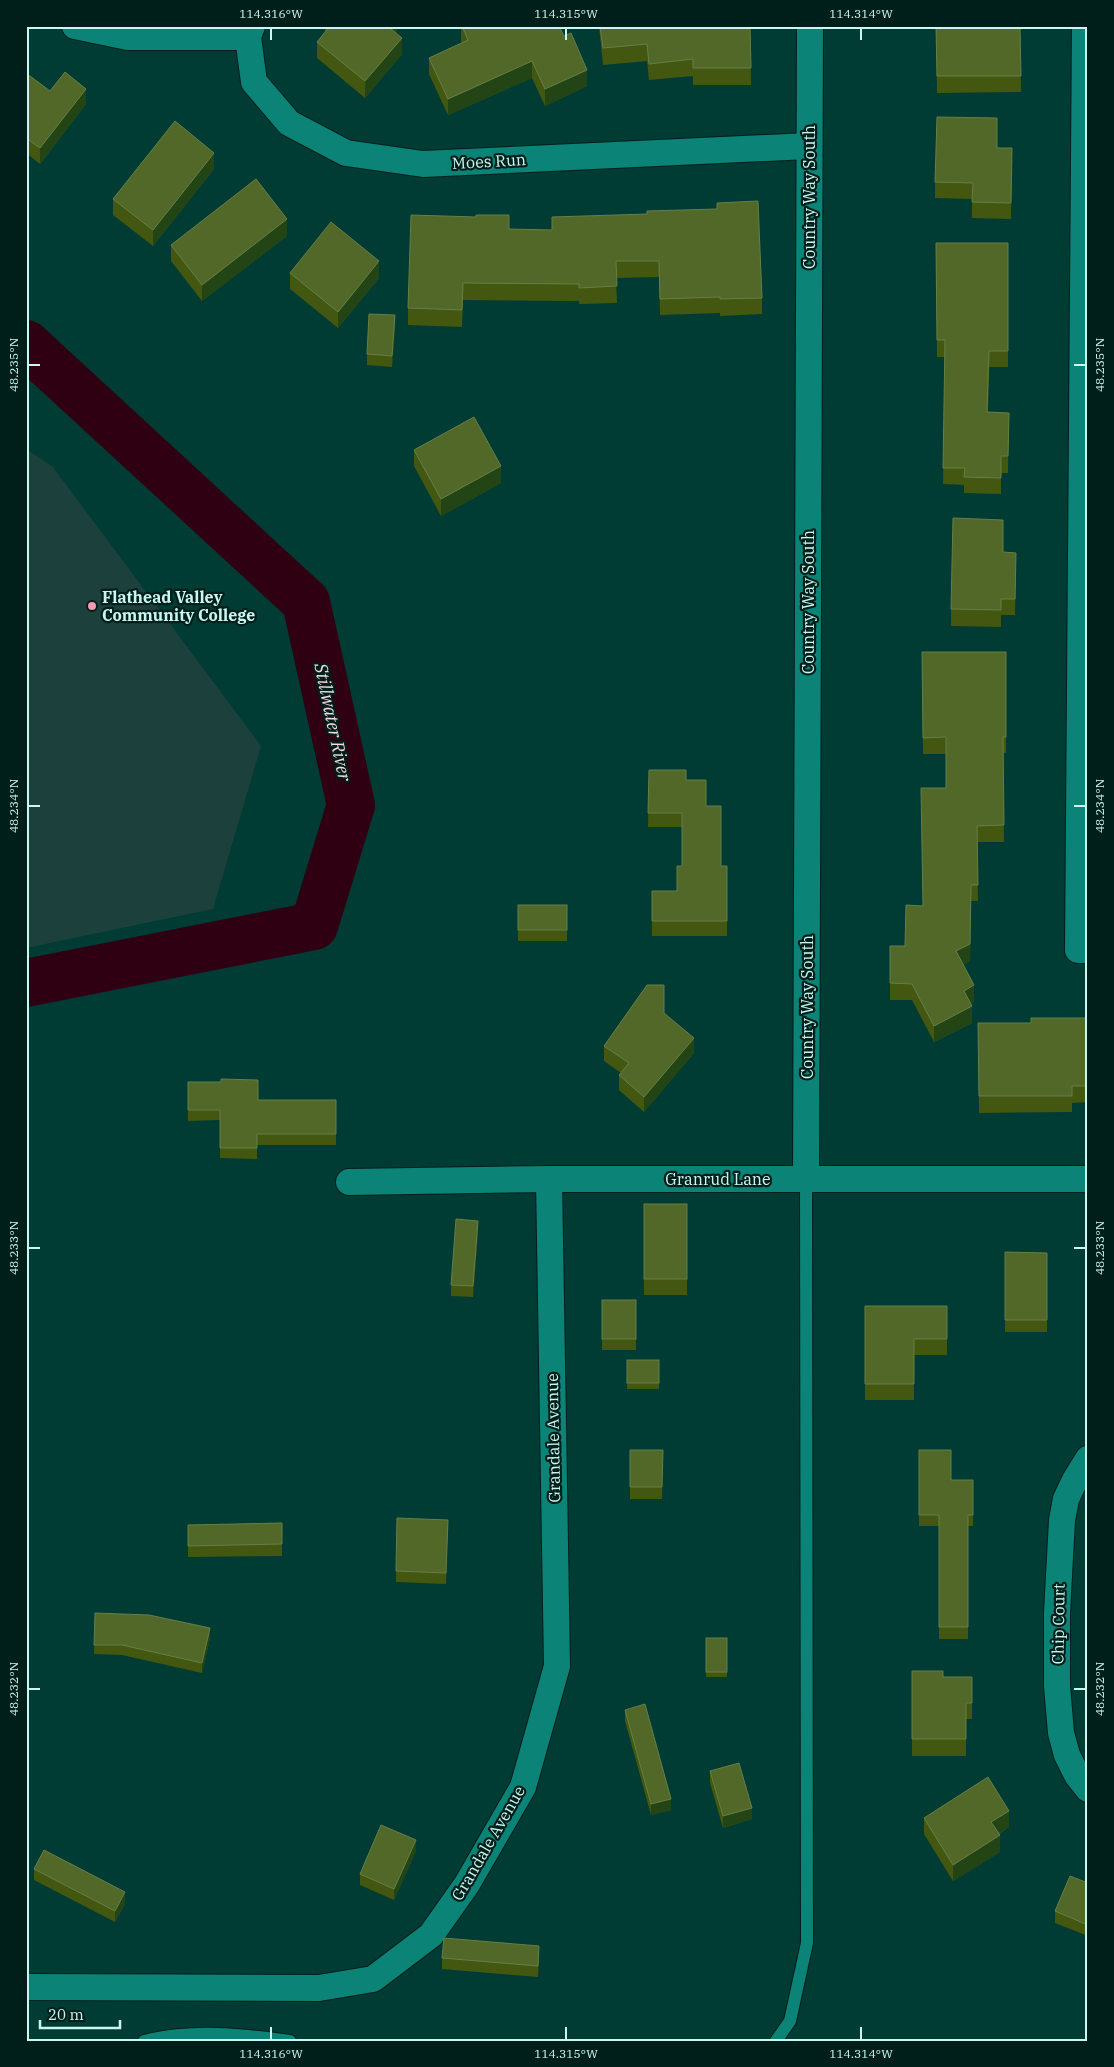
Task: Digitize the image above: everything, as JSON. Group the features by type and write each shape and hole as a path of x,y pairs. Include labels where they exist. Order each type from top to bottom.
{"street":[{"path":"75,26 128,37 250,32"},
{"name":"Country Way South","path":"806,1178 810,26"},
{"path":"1085,26 1078,950 1088,950"},
{"name":"Moes Run","path":"250,32 254,82 289,123 346,153 423,164 809,146"},
{"name":"Granrud Lane","path":"349,1182 549,1179 1088,1179"},
{"name":"Grandale Avenue","path":"26,1987 319,1988 373,1979 431,1935 466,1884 523,1786 557,1666 549,1179"},
{"name":"Chip Court","path":"1088,1459 1075,1480 1066,1500 1062,1520 1057,1613 1057,1686 1061,1733 1067,1755 1077,1775 1088,1789"}],"lane":[{"path":"776,2041 790,2022 807,1943 806,1178"},
{"path":"144,2041 169,2035 246,2035 290,2041"}],"shaded area":[{"name":"Flathead Valley Community College","path":"26,449 53,467 261,746 213,909 26,948"}],"building":[{"path":"330,26 393,26 391,29 402,38 365,81 317,42"},
{"path":"462,26 559,26 564,36 571,33 587,70 545,89 532,61 448,99 429,58 468,40"},
{"path":"600,26 750,26 751,68 693,68 693,59 649,64 647,44 603,48"},
{"path":"936,26 1020,26 1021,76 937,76"},
{"path":"65,72 86,89 40,148 26,138 26,73 50,91"},
{"path":"937,117 997,118 997,148 1012,148 1011,203 972,202 973,183 935,182"},
{"path":"175,121 214,153 153,230 113,199"},
{"path":"256,179 287,219 202,285 171,245"},
{"path":"758,201 762,298 660,299 659,261 616,261 617,286 579,288 579,284 463,283 462,310 408,308 411,215 476,217 476,215 509,215 509,229 552,230 552,217 647,214 647,211 717,209 717,203"},
{"path":"331,222 379,261 338,312 290,273"},
{"path":"936,243 1008,243 1008,351 989,351 987,412 1009,413 1008,456 1001,456 1001,478 964,477 965,468 943,468 945,340 937,340"},
{"path":"369,314 395,315 392,356 367,354"},
{"path":"474,417 501,466 441,499 414,450"},
{"path":"953,518 1003,520 1003,552 1016,553 1015,599 1001,599 1001,610 951,609"},
{"path":"922,652 1006,652 1006,737 1003,737 1004,825 977,826 978,885 971,885 970,944 956,951 974,985 964,991 972,1006 934,1026 912,984 890,983 890,946 905,946 906,905 923,906 921,788 946,788 946,737 923,738"},
{"path":"649,770 686,770 686,780 706,780 706,806 721,806 721,866 727,866 727,921 652,921 652,891 677,891 677,866 682,866 682,813 648,813"},
{"path":"518,905 567,905 567,930 518,930"},
{"path":"647,985 664,985 664,1013 694,1038 644,1097 619,1075 629,1063 604,1046"},
{"path":"1031,1018 1088,1018 1088,1086 1072,1086 1072,1096 979,1096 978,1023 1031,1023"},
{"path":"221,1079 258,1080 258,1100 336,1100 336,1134 257,1134 257,1148 220,1148 220,1110 188,1110 188,1082 221,1082"},
{"path":"644,1204 687,1204 687,1279 644,1279"},
{"path":"456,1219 478,1221 473,1286 451,1285"},
{"path":"1005,1252 1047,1253 1047,1320 1005,1320"},
{"path":"602,1300 636,1300 636,1339 602,1339"},
{"path":"865,1306 947,1306 947,1339 914,1339 914,1384 865,1384"},
{"path":"627,1360 659,1360 659,1383 627,1383"},
{"path":"630,1450 663,1450 662,1487 630,1487"},
{"path":"919,1450 951,1450 951,1480 973,1480 973,1515 968,1515 968,1627 939,1627 939,1515 919,1515"},
{"path":"397,1518 448,1520 446,1573 396,1571"},
{"path":"282,1523 282,1544 188,1546 188,1525"},
{"path":"95,1613 149,1615 210,1628 202,1663 122,1645 94,1645"},
{"path":"706,1638 727,1638 727,1672 706,1672"},
{"path":"912,1671 943,1671 943,1677 972,1677 972,1703 966,1703 966,1739 912,1739"},
{"path":"645,1704 671,1799 651,1804 625,1710"},
{"path":"739,1763 752,1808 723,1816 710,1771"},
{"path":"988,1777 1009,1811 991,1822 1000,1835 953,1865 924,1818"},
{"path":"381,1825 416,1840 394,1889 360,1874"},
{"path":"44,1850 125,1892 115,1911 34,1869"},
{"path":"1070,1876 1088,1883 1088,1925 1055,1911"},
{"path":"444,1938 539,1946 538,1966 442,1958"}],"waterway":[{"name":"Stillwater River","path":"26,344 306,602 351,805 314,926 26,983"}],"place":[{"name":"Flathead Valley Community College","path":"92,606"}]}
